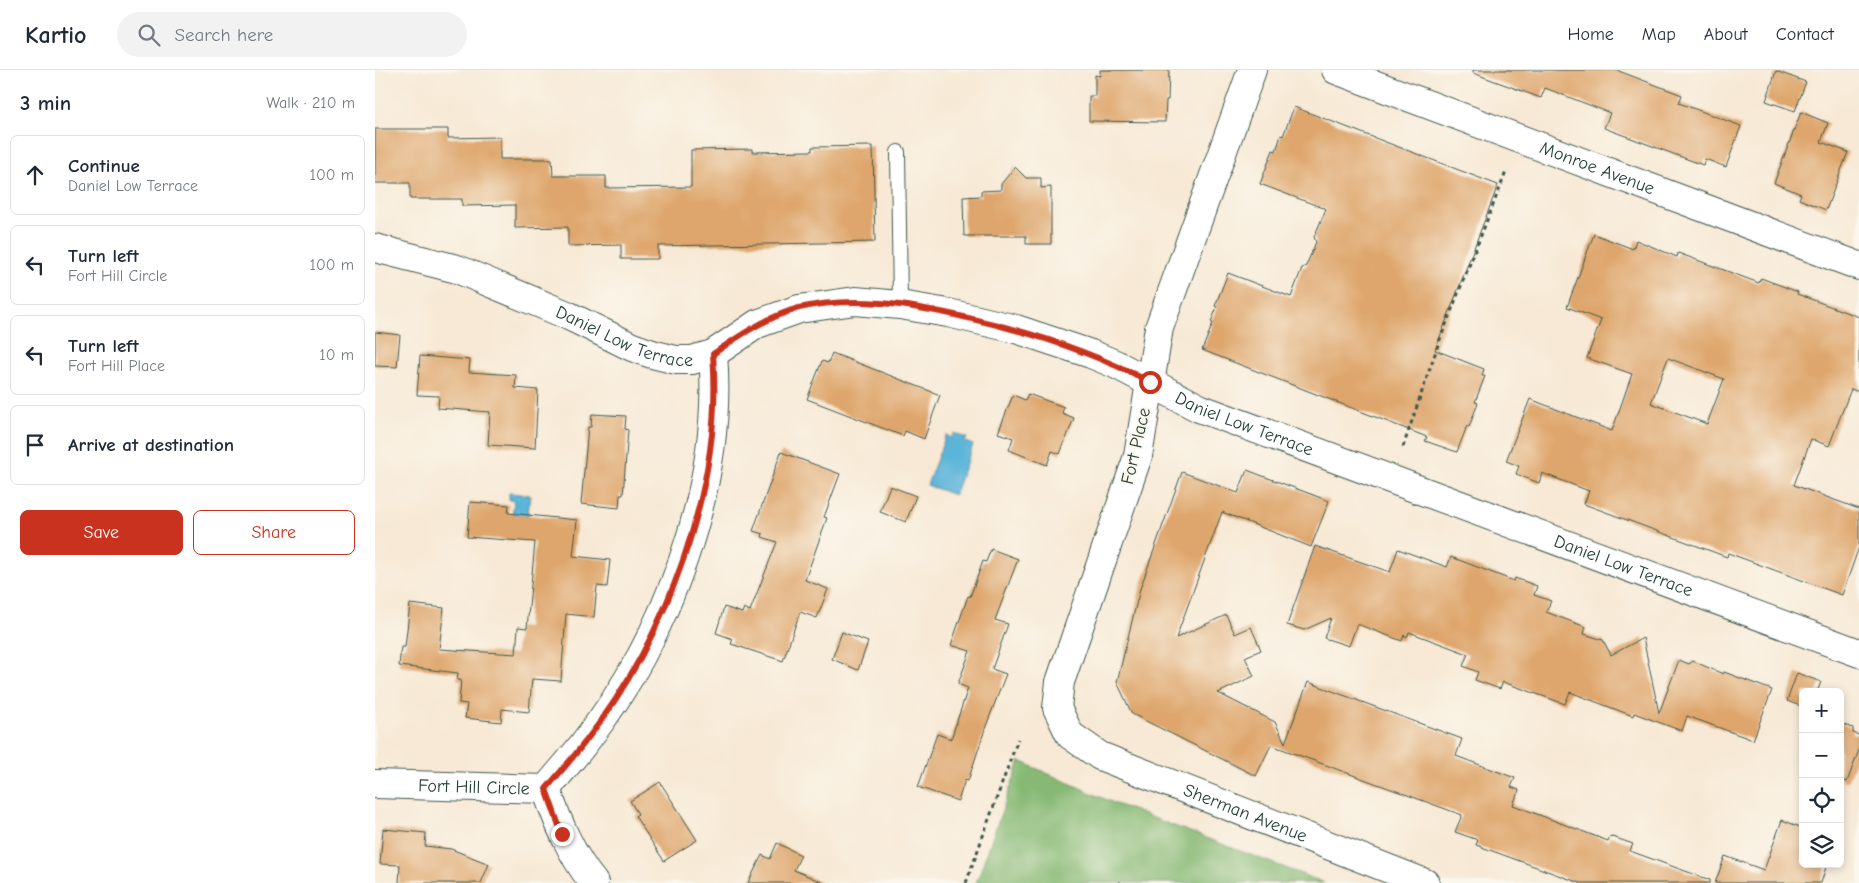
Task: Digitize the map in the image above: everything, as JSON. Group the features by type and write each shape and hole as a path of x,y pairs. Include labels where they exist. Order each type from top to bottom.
{"street":[{"name":"Fort Place","path":"1070,735 1057,708 1060,682 1138,456 1159,328 1252,70"},
{"name":"Monroe Avenue","path":"1336,70 1859,266"},
{"name":"Daniel Low Terrace","path":"375,248 457,269 567,315 632,347 675,360 692,360 713,354 757,324 799,308 855,301 900,305 948,313 1016,329 1107,361 1204,410 1859,653"},
{"name":"Fort Hill Circle","path":"375,784 546,789 585,742 618,694 653,633 679,571 700,500 712,434 715,383 713,354"},
{"name":"Sherman Avenue","path":"1070,735 1100,756 1414,881"},
{"path":"546,789 562,834 585,872 595,883"}],"lane":[{"path":"898,152 900,305"}],"path":[{"path":"1403,447 1439,342 1506,172"},
{"path":"966,883 1018,739"}],"green space":[{"path":"1020,761 1116,804 1325,883 976,883"}],"water":[{"path":"954,433 967,438 965,442 973,445 954,495 927,485 946,435 952,438"},
{"path":"509,493 530,495 526,535 510,533 514,501 509,500"}],"building":[{"path":"1100,70 1169,70 1165,122 1089,121 1089,96 1095,96 1095,75 1100,76"},
{"path":"1473,70 1616,70 1682,95 1679,103 1741,126 1726,167 1705,159 1703,165 1604,128 1610,113 1545,88 1541,98 1473,73"},
{"path":"1776,71 1806,82 1795,111 1766,101"},
{"path":"1294,107 1498,185 1435,350 1484,369 1482,376 1485,376 1475,402 1478,403 1457,452 1425,441 1427,437 1202,350 1213,323 1211,322 1217,307 1215,306 1228,273 1291,297 1302,268 1306,266 1316,242 1314,237 1326,209 1260,184 1273,150 1276,151"},
{"path":"1801,112 1828,123 1821,142 1848,152 1826,210 1799,199 1801,194 1774,183"},
{"path":"375,129 448,129 448,138 500,137 500,159 552,159 553,176 606,176 606,188 691,187 691,150 752,149 752,152 812,151 812,147 873,146 875,242 658,246 658,259 621,259 621,245 568,246 568,227 515,228 515,205 462,206 462,199 410,199 410,183 375,183"},
{"path":"1015,167 1026,178 1041,178 1041,188 1051,187 1051,244 1026,244 1026,236 964,236 963,197 981,196 981,191 1001,190 1001,184"},
{"path":"1594,234 1633,249 1636,240 1677,257 1678,253 1759,283 1761,278 1798,292 1797,294 1859,317 1859,392 1851,389 1829,446 1811,439 1794,485 1859,509 1859,547 1842,595 1728,553 1727,557 1584,504 1589,491 1542,473 1539,483 1516,474 1519,466 1506,461 1530,399 1612,431 1632,374 1587,358 1601,320 1567,307","holes":["1668,358 1724,379 1707,424 1651,403"]},
{"path":"375,332 400,335 397,367 375,366"},
{"path":"832,353 940,395 924,439 905,431 903,436 807,399 822,361 828,363"},
{"path":"420,356 470,360 469,372 516,375 515,388 538,390 535,448 488,445 490,412 438,408 439,396 417,395"},
{"path":"1028,394 1064,407 1062,413 1074,418 1060,454 1052,451 1047,465 1009,450 1013,438 998,433 1013,395 1025,400"},
{"path":"592,414 626,416 625,429 628,430 623,495 620,495 619,508 581,504 588,427 591,427"},
{"path":"781,452 840,474 824,517 827,518 805,580 828,589 817,618 800,612 783,661 731,644 733,639 716,633 724,607 742,613 744,608 750,611 777,542 762,537 763,534 753,531"},
{"path":"1247,470 1329,501 1311,547 1222,512 1176,638 1226,615 1235,634 1251,627 1261,650 1245,657 1254,676 1218,693 1275,722 1285,743 1308,682 1462,739 1456,756 1515,778 1511,787 1519,790 1513,805 1608,841 1610,836 1633,844 1630,851 1710,880 1710,883 1580,883 1476,845 1478,840 1455,832 1462,815 1271,745 1256,776 1132,714 1117,682 1140,589 1182,472 1238,493"},
{"path":"890,486 916,496 906,522 880,512"},
{"path":"470,502 509,505 508,513 577,520 573,556 610,560 607,587 597,586 594,617 566,614 561,681 532,679 529,712 502,709 501,722 465,718 467,704 459,703 461,680 457,680 458,673 399,666 401,647 405,647 410,604 444,608 439,649 516,654 518,627 527,628 535,542 467,537"},
{"path":"1315,546 1390,572 1398,549 1447,567 1451,557 1514,581 1515,578 1537,586 1534,595 1551,601 1546,612 1586,627 1584,634 1603,640 1611,655 1643,638 1659,713 1679,660 1689,664 1693,661 1723,674 1724,672 1772,690 1753,740 1687,716 1682,731 1634,713 1633,716 1570,692 1565,704 1503,682 1500,689 1475,680 1478,672 1463,666 1468,654 1409,632 1407,637 1404,635 1402,641 1357,624 1349,646 1324,638 1331,618 1304,630 1287,625"},
{"path":"991,549 1018,559 995,620 1008,624 992,669 1006,674 968,781 965,780 958,801 918,787 937,734 951,739 968,688 958,684 970,651 951,645 968,596 970,597 983,561 986,562"},
{"path":"842,632 868,642 858,670 832,659"},
{"path":"1797,673 1821,682 1819,688 1799,688 1799,706 1787,701"},
{"path":"1844,725 1853,728 1853,733 1859,735 1859,750 1847,782 1844,781"},
{"path":"660,782 697,840 664,861 635,816 638,814 630,801"},
{"path":"1782,820 1799,826 1799,868 1826,868 1821,883 1715,883 1725,856 1764,870"},
{"path":"383,829 426,833 425,846 451,849 489,864 481,883 399,883 400,865 380,864"},
{"path":"777,843 801,855 794,870 824,883 748,883 762,855 770,859"}],"route":[{"path":"562,834 546,789 585,742 618,694 653,633 679,571 700,500 712,434 715,383 713,354 757,324 799,308 855,301 900,305 948,313 1016,329 1091,354 1150,382"}]}
